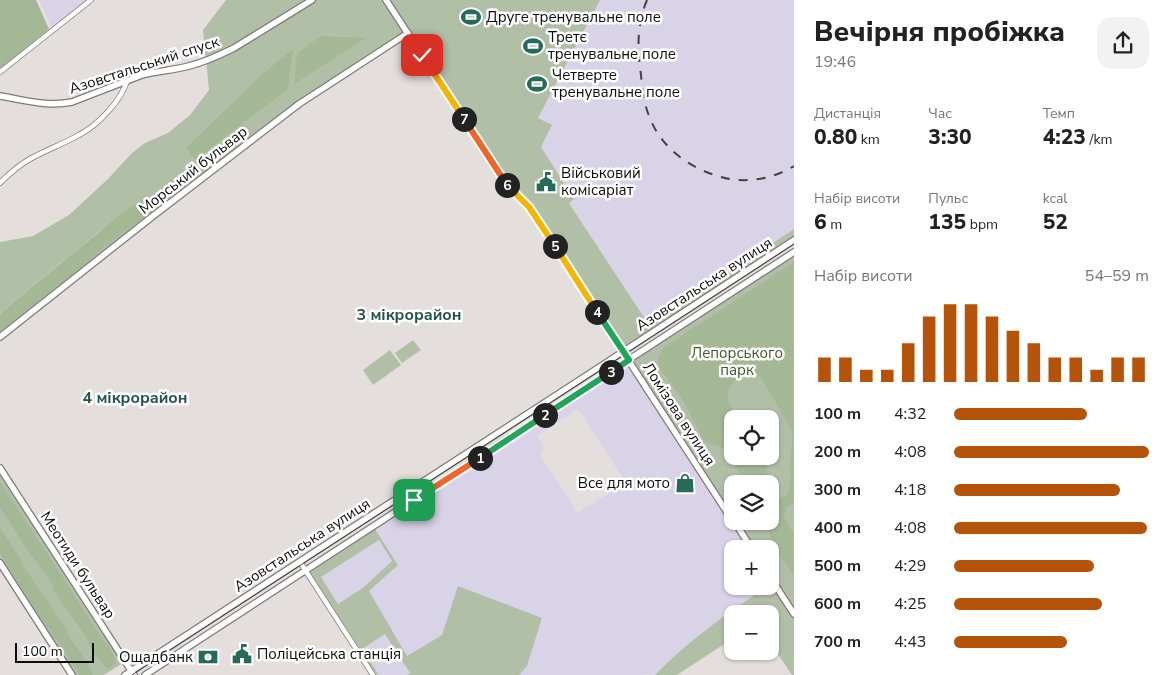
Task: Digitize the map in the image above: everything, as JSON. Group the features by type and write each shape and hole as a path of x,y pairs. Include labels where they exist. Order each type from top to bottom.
{"street":[{"path":"0,72 91,0"},
{"name":"Азовстальський спуск","path":"0,96 40,103 60,104 72,102 154,72 192,66 221,54 312,0"},
{"name":"Ломізова вулиця","path":"386,0 508,187 529,207 724,506"},
{"name":"Морський бульвар","path":"0,337 299,104 408,33"},
{"path":"0,183 29,159 88,130 112,107 125,89 127,81"},
{"name":"Азовстальська вулиця","path":"125,675 133,673 794,240"},
{"name":"Азовстальська вулиця","path":"145,675 794,252"},
{"name":"Меотиди бульвар","path":"0,468 133,673"},
{"path":"300,562 373,675"},
{"path":"0,563 72,675"},
{"path":"779,591 794,614"}],"shaded area":[{"path":"39,0 91,0 53,30"},
{"path":"600,0 794,0 794,229 649,325 569,202 574,199 541,147 538,118"},
{"path":"629,364 724,510 724,530 737,530 743,540 724,540 724,595 756,595 741,605 724,605 724,617 672,658 655,675 519,675 527,665 542,618 442,635 407,656 369,591 398,565 375,529","holes":["578,409 623,478 617,482 615,489 578,513 540,455 544,446 537,436"]},
{"path":"379,540 393,561 364,587 338,604 321,577"},
{"path":"385,634 410,673 407,675 379,675 362,649"}],"green space":[{"path":"0,0 36,0 49,29 0,69"},
{"path":"226,0 384,0 405,33 297,102 0,334 0,332 105,247 140,202 117,217 0,314 0,242 33,236 69,215 108,179 132,153 145,143 168,133 190,115 209,90 203,30"},
{"path":"389,0 600,0 538,118 552,125 541,147 574,199 569,203 649,325 794,229 794,236 624,348 531,206 509,184"},
{"path":"321,36 366,38 294,84 297,53"},
{"path":"293,49 288,89 195,160 186,148 258,78"},
{"path":"145,201 150,204 153,210 0,332 0,314 120,214 133,205"},
{"name":"Лепорського парк","path":"794,255 794,610 779,587 779,540 748,540 742,530 779,530 779,475 724,475 724,504 632,362"},
{"path":"794,262 794,502 786,508 784,516 794,534 794,576 779,553 779,540 772,540 769,534 769,530 779,530 779,498 784,497 789,489 792,430 761,378 745,375 735,380 729,389 728,397 733,410 724,410 724,450 704,440 680,396 660,370 658,361 660,353 668,345"},
{"path":"413,340 421,350 402,363 395,353"},
{"path":"390,350 401,365 373,385 363,370"},
{"path":"735,465 765,465 767,475 741,475"},
{"path":"0,474 123,663 104,675 76,675 0,558"},
{"path":"0,482 114,656 116,663 110,668 106,668 96,656 85,635 53,590 52,584 27,550 0,507"},
{"path":"0,528 65,627 93,675 80,675 33,606 0,553"},
{"path":"375,529 398,565 369,591 407,656 442,635 458,586 542,618 527,666 519,675 407,675 410,673 385,634 362,649 379,675 377,675 310,572","holes":["379,540 392,561 364,587 338,604 321,577"]},
{"path":"755,595 779,595 794,618 794,675 792,675 779,656 779,605 741,605"},
{"path":"724,617 724,644 677,675 655,675 679,652"}],"tram line":[{"path":"132,675 794,244"}],"railway":[{"path":"647,0 641,18 639,56 647,111 661,138 687,162 709,173 730,179 759,179 777,174 794,166"}],"place":[{"name":"Друге тренувальне поле","path":"471,17"},
{"name":"Третє тренувальне поле","path":"533,46"},
{"name":"Четверте тренувальне поле","path":"537,84"},
{"name":"Військовий комісаріат","path":"546,182"},
{"name":"Все для мото","path":"685,483"},
{"name":"Поліцейська станція","path":"242,654"},
{"name":"Ощадбанк","path":"208,657"}],"district":[{"name":"3 мікрорайон","path":"409,314"},
{"name":"4 мікрорайон","path":"135,397"}],"route":[{"path":"414,500 629,360 529,207 508,187 422,55"}]}
